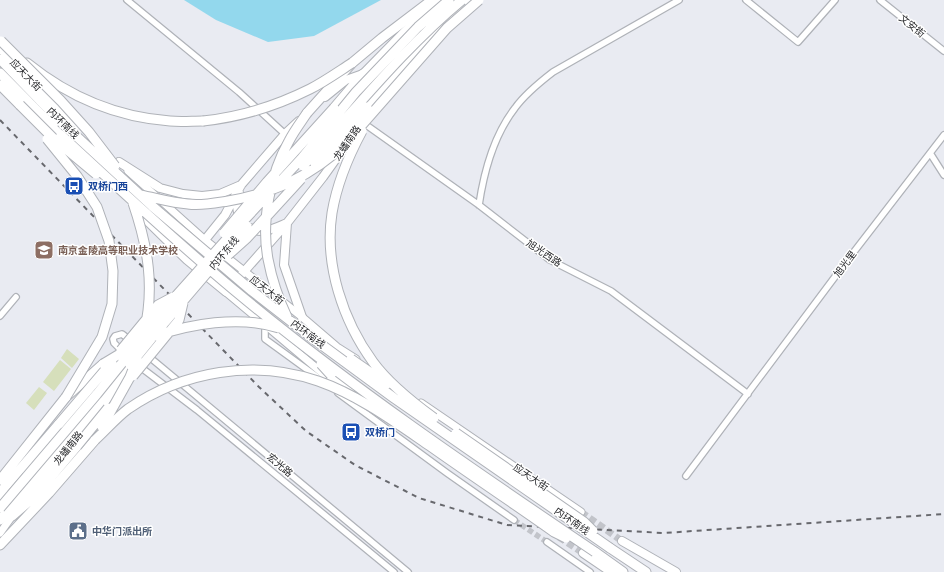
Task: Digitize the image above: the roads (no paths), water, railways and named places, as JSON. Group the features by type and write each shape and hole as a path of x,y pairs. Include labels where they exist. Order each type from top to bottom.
{"highway":[{"path":"0,43 69,92 101,107 128,115 170,122 211,120 253,112 282,102 311,89 352,63 432,0"},
{"name":"内环东线","path":"0,508 203,272 234,231 301,159 356,92 418,27 449,0"},
{"name":"内环东线","path":"203,272 347,118 390,68 436,22 462,0"},
{"path":"0,85 54,139 84,165 104,179 140,195 188,205 217,203 250,197 274,190 298,178 329,159 447,28 479,0"},
{"path":"0,43 61,101 113,164 131,196 147,252 150,288 148,318 139,353 130,377 95,440"},
{"name":"内环南线","path":"0,59 61,122 152,206 252,291 311,337 394,398 646,572"},
{"path":"352,63 307,113 289,141 281,157 274,176 268,202 266,230 267,258 272,280 280,302 291,326 308,352 331,375 399,426"},
{"path":"203,272 246,239 402,70"},
{"name":"内环南线","path":"0,73 157,224 240,295 316,356 389,409 623,572"},
{"path":"203,272 221,237 363,74"},
{"path":"1,489 66,397 102,336 112,304 113,271 109,241 98,207 77,176 20,105"},
{"path":"366,119 350,152 336,195 332,214 330,236 333,271 339,293 354,332 373,362 413,403"},
{"path":"1,489 59,424 158,305 180,299 179,320 77,446 34,496 12,516"},
{"name":"内环东线","path":"0,520 130,365 165,322 180,299"},
{"path":"66,397 103,364 144,340 166,332 202,324 223,322 250,322 275,326 306,337 337,351 368,370 584,522 610,548"},
{"path":"0,545 49,493 95,440 127,410 156,393 202,375 225,371 248,370 272,371 318,381 355,398 399,426 554,532 595,552"}],"main road":[{"path":"187,260 225,215 240,184 284,134 346,80 363,74 412,24 442,0"},
{"name":"龙蟠南路","path":"226,292 287,223 402,70 433,34 463,6 473,0"},
{"name":"应天大街","path":"0,43 56,106"},
{"name":"应天大街","path":"0,77 187,260 226,292"},
{"path":"119,162 160,188 183,194 202,196 220,194 240,184"},
{"path":"240,184 237,204 238,214 245,224 257,232 270,230 287,223 284,265 302,317"},
{"path":"622,541 676,572"},
{"path":"583,553 611,572"}],"street":[{"path":"127,0 239,92 284,134"},
{"path":"479,205 482,183 494,147 501,129 515,107 538,84 553,72 679,0"},
{"path":"746,0 798,42 835,0"},
{"name":"文安街","path":"880,0 944,51"},
{"name":"应天大街","path":"56,106 205,240 302,317 337,347 581,512"},
{"name":"旭光西路","path":"366,119 550,260 611,291 748,394"},
{"name":"旭光里","path":"686,476 843,266 944,135"},
{"path":"930,153 944,175"},
{"name":"应天大街","path":"226,292 341,389 514,508"},
{"path":"0,316 16,297"},
{"path":"265,326 265,339 514,520"},
{"name":"宏光路","path":"394,572 197,410 143,369 114,343 113,339 119,334 122,334 408,572"},
{"name":"龙蟠南路","path":"1,489 125,354"},
{"path":"143,369 152,359"},
{"name":"龙蟠南路","path":"0,533 12,516 137,364"},
{"path":"547,542 590,572"}],"water":[{"path":"184,0 381,0 314,36 268,42 216,20"}],"tunnel":[{"path":"581,512 622,541"},
{"path":"514,520 547,542"},
{"path":"559,537 583,553"}],"railway":[{"path":"0,120 259,387 306,431 355,465 419,498 507,525 664,533 944,514"}],"place":[{"name":"双桥门西","path":"74,186"},
{"name":"南京金陵高等职业技术学校","path":"44,250"},
{"name":"双桥门","path":"351,432"},
{"name":"中华门派出所","path":"78,531"}]}
